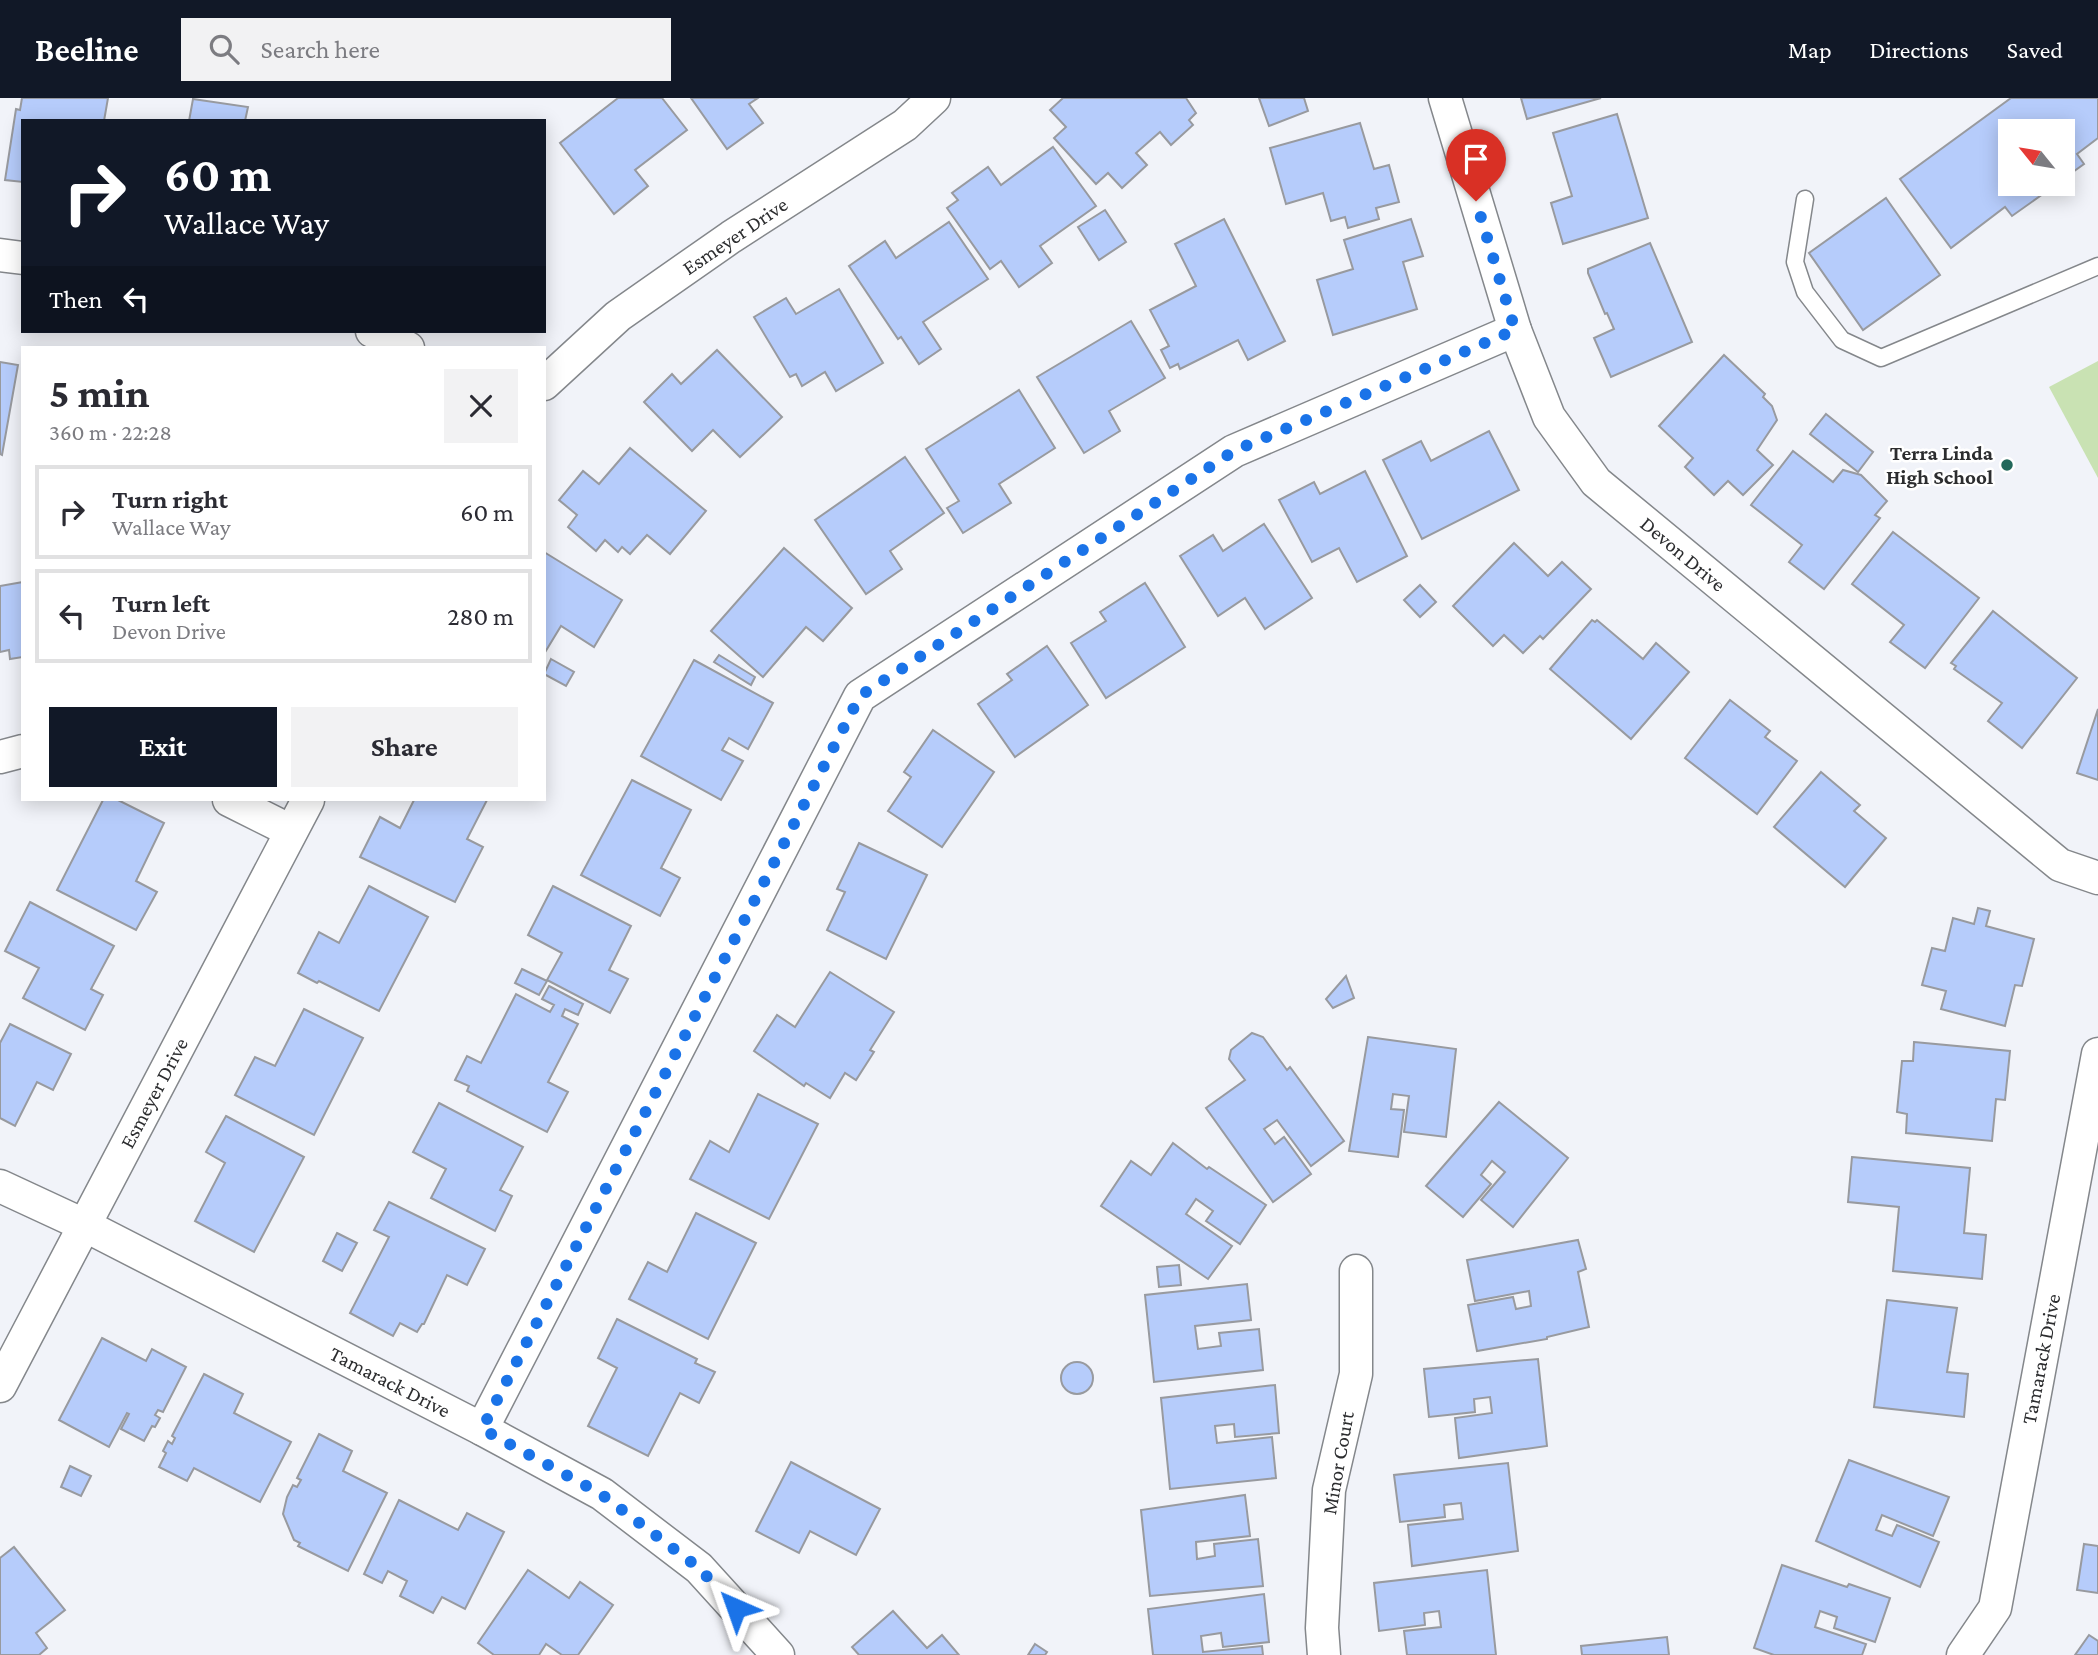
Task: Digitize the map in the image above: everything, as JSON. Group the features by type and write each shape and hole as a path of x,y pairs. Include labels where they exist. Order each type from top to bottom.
{"street":[{"name":"Esmeyer Drive","path":"546,382 618,316 731,237 905,125 934,98"},
{"name":"Devon Drive","path":"1445,98 1515,330 1549,417 1596,482 2060,865 2098,878"},
{"path":"0,255 21,258"},
{"path":"482,1429 860,696 1234,451 1515,330"},
{"path":"376,333 404,346"},
{"path":"0,757 21,752"},
{"path":"231,801 291,831"},
{"name":"Esmeyer Drive","path":"0,1386 307,801"},
{"name":"Tamarack Drive","path":"1963,1655 1995,1608 2098,1054"},
{"name":"Tamarack Drive","path":"0,1186 84,1225 482,1429 601,1494 699,1568 778,1655"},
{"name":"Minor Court","path":"1324,1655 1322,1628 1329,1490 1356,1374 1356,1271"}],"lane":[{"path":"1805,199 1794,262 1805,292 1842,340 1881,358 2098,266"}],"green space":[{"path":"2098,361 2098,478 2049,387"}],"building":[{"path":"22,98 108,98 104,119 21,119 21,182 5,180 16,109 20,110"},
{"path":"618,98 662,98 687,130 635,170 648,186 614,214 560,143"},
{"path":"691,98 758,98 749,104 763,123 727,149"},
{"path":"1063,98 1186,98 1196,113 1189,120 1193,125 1171,145 1160,132 1136,153 1147,165 1122,188 1108,173 1096,184 1054,138 1066,127 1050,110"},
{"path":"1259,98 1304,98 1308,111 1269,126"},
{"path":"1521,98 1601,98 1527,119"},
{"path":"2011,98 2098,98 2098,138 2077,154 2084,164 2076,170 2076,119 1998,119 1998,196 2040,196 2012,216 2005,207 1951,248 1900,179"},
{"path":"193,99 248,107 245,119 189,119"},
{"path":"1617,114 1648,218 1563,244 1551,203 1572,196 1553,133"},
{"path":"1360,123 1374,169 1389,165 1399,202 1376,208 1379,219 1348,228 1345,217 1331,221 1323,193 1286,204 1270,148"},
{"path":"1053,147 1096,206 1040,246 1052,263 1019,287 1001,261 990,269 947,208 958,200 952,193 988,167 1001,185"},
{"path":"1886,198 1940,275 1863,330 1809,253"},
{"path":"1105,210 1126,242 1099,260 1078,227"},
{"path":"1224,219 1285,341 1248,360 1238,340 1180,369 1178,364 1170,368 1161,350 1169,346 1150,310 1196,286 1175,244"},
{"path":"1411,219 1423,256 1403,262 1417,309 1333,335 1317,280 1353,269 1344,240"},
{"path":"949,222 988,279 923,322 941,349 919,364 901,337 898,339 849,266 885,241 896,258"},
{"path":"1650,243 1692,342 1611,377 1594,338 1614,329 1607,313 1605,314 1588,269"},
{"path":"839,289 883,363 836,391 825,372 802,386 796,374 790,377 754,317 786,298 796,314"},
{"path":"1131,321 1165,378 1109,411 1120,431 1084,453 1037,377"},
{"path":"717,350 782,417 740,457 713,430 692,451 644,402 672,374 681,384"},
{"path":"1724,355 1765,394 1763,397 1772,406 1777,420 1757,450 1773,465 1743,495 1728,481 1714,495 1685,467 1693,458 1659,426"},
{"path":"0,362 18,365 2,455 0,454"},
{"path":"1019,390 1055,448 999,484 1011,503 963,533 947,508 959,501 926,449"},
{"path":"1826,414 1873,452 1858,472 1810,434"},
{"path":"1489,431 1519,490 1422,539 1383,460 1421,441 1431,461"},
{"path":"630,448 706,511 670,554 647,535 630,554 622,547 618,552 605,540 596,551 568,527 577,515 559,500 583,471 599,484"},
{"path":"1793,451 1833,482 1843,470 1861,475 1887,501 1875,515 1880,518 1824,589 1789,562 1802,545 1751,505"},
{"path":"905,457 944,513 890,551 902,569 866,594 815,520"},
{"path":"1365,471 1407,556 1357,582 1339,548 1312,562 1279,500 1314,482 1320,494"},
{"path":"1264,524 1312,598 1265,629 1245,598 1218,616 1180,556 1213,535 1223,551"},
{"path":"1893,532 1979,598 1925,668 1890,642 1904,625 1852,584"},
{"path":"1514,543 1548,576 1562,562 1591,589 1543,639 1540,636 1523,653 1504,635 1493,646 1453,606"},
{"path":"784,548 852,608 823,641 806,627 763,677 711,631"},
{"path":"546,553 622,600 594,647 561,626 546,651"},
{"path":"21,582 21,657 10,659 9,650 0,652 0,586"},
{"path":"1145,583 1185,647 1106,698 1071,643 1106,621 1100,612"},
{"path":"1420,585 1436,602 1420,617 1404,600"},
{"path":"1993,611 2077,678 2022,748 1988,721 2002,703 1954,669 1956,666 1951,663"},
{"path":"1592,620 1597,620 1643,659 1656,643 1689,672 1631,739 1550,669"},
{"path":"1047,646 1088,705 1015,757 978,704 1012,680 1007,674"},
{"path":"719,655 755,677 751,685 714,662"},
{"path":"551,659 574,672 566,686 546,675"},
{"path":"694,660 773,703 748,749 729,738 722,750 743,761 721,800 641,756"},
{"path":"1730,700 1770,731 1765,737 1797,761 1757,814 1685,758"},
{"path":"2098,709 2098,780 2077,773"},
{"path":"933,730 994,772 942,847 888,811 911,777 904,772"},
{"path":"1821,772 1860,805 1854,811 1886,838 1845,887 1774,827"},
{"path":"632,780 691,810 661,868 680,878 660,916 581,875"},
{"path":"102,801 120,801 164,823 136,881 157,892 136,930 57,890"},
{"path":"414,801 486,801 467,839 483,847 455,902 360,857 380,817 400,828"},
{"path":"859,843 927,875 886,959 827,930 845,892 837,889"},
{"path":"369,886 428,917 379,1011 298,973 319,932 339,943"},
{"path":"553,886 631,926 609,970 628,979 610,1013 547,980 562,953 528,935"},
{"path":"30,902 114,946 91,989 103,995 85,1030 23,998 39,968 5,951"},
{"path":"1978,908 1990,911 1986,926 2034,939 2022,986 2015,985 2005,1026 1941,1009 1946,991 1922,985 1932,948 1945,951 1953,918 1974,924"},
{"path":"522,969 547,981 539,995 515,983"},
{"path":"830,972 894,1012 870,1050 874,1052 856,1080 845,1073 830,1098 806,1083 804,1086 754,1051 777,1015 795,1027"},
{"path":"1346,976 1354,998 1333,1008 1326,999"},
{"path":"549,986 583,1004 578,1015 565,1009 562,1016 578,1024 548,1082 568,1092 547,1132 467,1091 469,1086 455,1080 467,1056 481,1063 516,994 550,1012 554,1005 542,999"},
{"path":"304,1009 363,1038 314,1135 235,1095 255,1057 275,1066"},
{"path":"10,1024 71,1054 53,1090 37,1082 15,1126 0,1118 0,1043"},
{"path":"1252,1033 1263,1037 1287,1070 1290,1067 1344,1141 1311,1166 1277,1120 1264,1129 1275,1144 1284,1137 1311,1174 1273,1202 1206,1108 1245,1080 1229,1059 1231,1050"},
{"path":"1368,1037 1456,1049 1446,1137 1404,1132 1409,1096 1393,1094 1391,1109 1404,1110 1398,1157 1349,1151"},
{"path":"1914,1042 2010,1051 2005,1100 1996,1099 1992,1141 1906,1133 1907,1114 1897,1112 1902,1061 1913,1061"},
{"path":"758,1094 818,1124 769,1219 690,1179 710,1141 729,1152"},
{"path":"1499,1102 1568,1158 1513,1227 1481,1200 1505,1172 1492,1161 1481,1175 1491,1184 1463,1217 1426,1186"},
{"path":"439,1103 523,1147 500,1190 512,1196 495,1231 431,1198 446,1169 413,1152"},
{"path":"226,1116 304,1157 254,1252 195,1221 225,1163 206,1152"},
{"path":"1173,1143 1207,1169 1209,1167 1266,1205 1240,1244 1206,1221 1213,1211 1196,1199 1186,1214 1232,1246 1208,1279 1101,1206 1131,1161 1151,1175"},
{"path":"1852,1157 1970,1168 1964,1233 1986,1235 1982,1279 1893,1271 1899,1207 1848,1202"},
{"path":"389,1202 485,1249 467,1285 447,1275 424,1324 417,1332 400,1323 393,1336 350,1313 389,1237 374,1230"},
{"path":"696,1213 756,1243 708,1339 629,1299 648,1262 667,1272"},
{"path":"337,1233 357,1243 342,1271 323,1261"},
{"path":"1578,1240 1586,1269 1578,1272 1589,1327 1547,1339 1477,1351 1468,1305 1513,1297 1516,1309 1531,1306 1529,1291 1475,1301 1467,1260"},
{"path":"1179,1265 1181,1285 1159,1287 1157,1267"},
{"path":"1247,1284 1251,1320 1195,1326 1198,1349 1221,1346 1219,1333 1259,1329 1263,1370 1154,1382 1145,1295"},
{"path":"1887,1300 1957,1308 1947,1372 1968,1374 1964,1417 1874,1407"},
{"path":"617,1319 697,1359 695,1363 715,1372 699,1403 680,1393 648,1456 588,1426 617,1368 598,1358"},
{"path":"102,1338 146,1361 152,1349 186,1367 163,1412 158,1410 155,1415 160,1418 144,1441 121,1429 129,1414 127,1413 109,1447 59,1420"},
{"path":"1538,1359 1547,1446 1459,1458 1455,1418 1492,1413 1490,1397 1474,1399 1475,1412 1429,1417 1424,1369"},
{"path":"1077,1362 1088,1367 1093,1378 1088,1389 1077,1394 1066,1389 1061,1378 1066,1367"},
{"path":"204,1374 243,1394 234,1413 291,1442 260,1502 194,1468 187,1481 159,1467 166,1453 163,1451 168,1441 172,1444 175,1438 172,1436"},
{"path":"1275,1385 1279,1433 1235,1437 1234,1424 1215,1426 1217,1443 1272,1437 1276,1478 1170,1489 1161,1398"},
{"path":"319,1434 352,1451 343,1471 387,1493 348,1571 298,1546 300,1543 294,1540 283,1514 287,1497 293,1485 297,1487 301,1480 297,1478"},
{"path":"1849,1460 1949,1497 1933,1536 1882,1515 1876,1530 1892,1536 1897,1525 1939,1542 1920,1587 1816,1541"},
{"path":"791,1462 880,1509 856,1555 810,1531 799,1553 756,1531"},
{"path":"1508,1463 1518,1551 1412,1566 1408,1525 1463,1519 1461,1503 1444,1505 1445,1517 1400,1522 1394,1475"},
{"path":"70,1466 91,1476 81,1496 61,1487"},
{"path":"1245,1495 1250,1536 1196,1542 1197,1559 1215,1556 1214,1544 1258,1539 1263,1586 1150,1596 1141,1510"},
{"path":"399,1500 458,1530 467,1513 504,1532 465,1609 442,1597 433,1613 400,1596 407,1581 388,1571 382,1583 364,1574"},
{"path":"2084,1544 2098,1546 2098,1593 2077,1590"},
{"path":"14,1547 65,1610 36,1633 47,1648 39,1655 0,1655 0,1558"},
{"path":"1782,1565 1890,1598 1875,1642 1834,1628 1837,1617 1820,1611 1815,1627 1866,1644 1862,1655 1774,1655 1754,1648"},
{"path":"528,1570 569,1598 580,1582 613,1605 578,1655 562,1655 546,1644 539,1655 494,1655 478,1643"},
{"path":"1487,1570 1496,1655 1407,1655 1404,1631 1441,1627 1439,1611 1424,1613 1425,1625 1379,1631 1374,1583"},
{"path":"1264,1594 1269,1642 1223,1647 1221,1633 1201,1636 1203,1652 1262,1646 1263,1655 1153,1655 1148,1609"},
{"path":"893,1611 927,1648 942,1635 959,1655 859,1655 852,1647"},
{"path":"2089,1635 2098,1641 2098,1655 2075,1655"},
{"path":"1667,1637 1669,1655 1582,1655 1581,1646"},
{"path":"1035,1644 1047,1652 1045,1655 1028,1655"}],"place":[{"name":"Terra Linda High School","path":"2007,465"}],"route":[{"path":"736,1608 699,1568 601,1494 482,1429 860,696 1234,451 1515,330 1476,201"}]}
